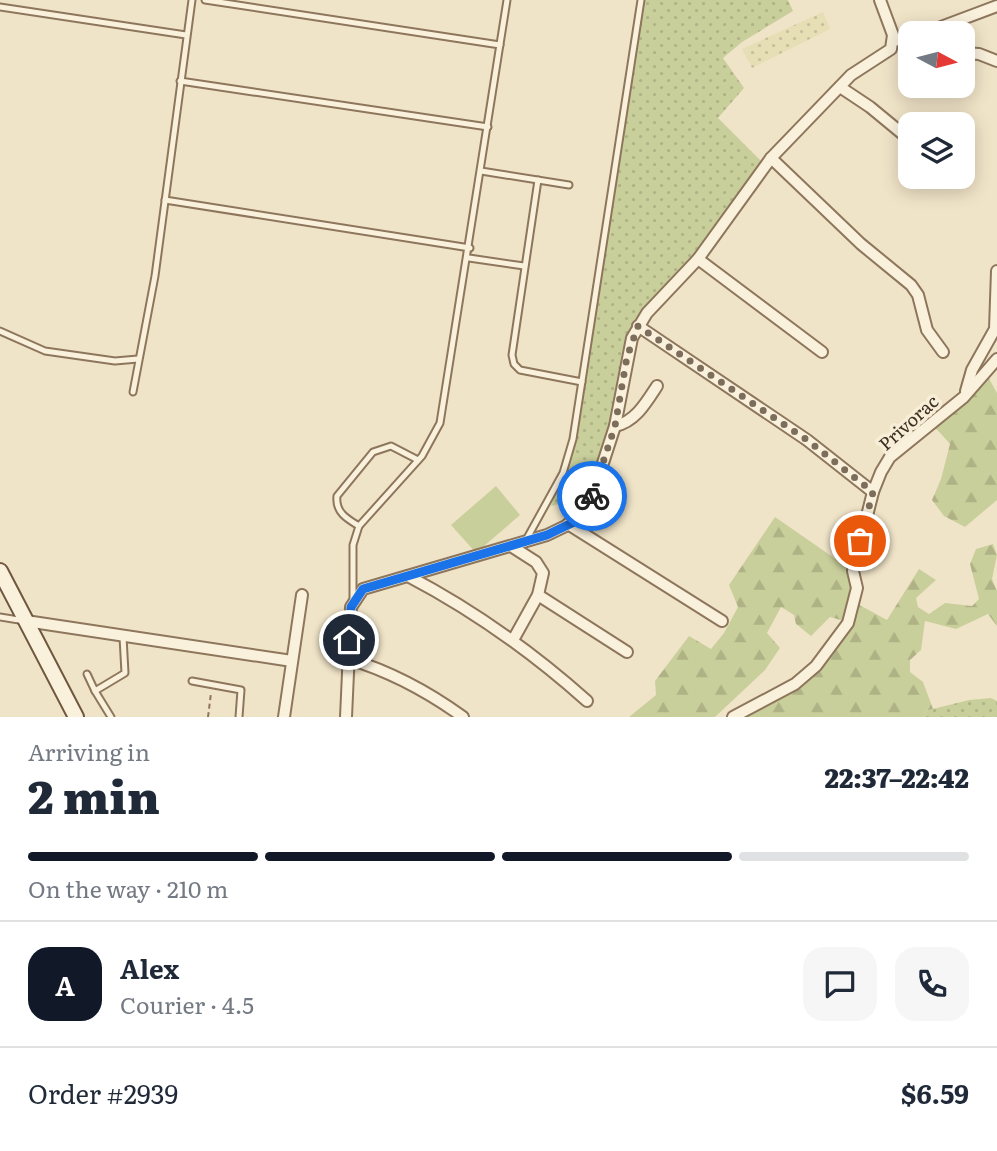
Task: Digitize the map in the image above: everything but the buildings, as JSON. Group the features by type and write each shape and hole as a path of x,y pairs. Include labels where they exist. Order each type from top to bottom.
{"street":[{"path":"346,717 353,600 363,589 525,542 568,524 584,511 592,498 615,426 627,357 638,326 698,259 771,158 861,66 891,49 894,41 880,0"},
{"path":"957,21 997,6"},
{"path":"894,41 898,40"},
{"path":"894,41 898,42"},
{"path":"975,55 997,61"},
{"path":"839,87 870,107 898,131"},
{"path":"771,158 861,244 911,285 918,295 927,330 943,352"},
{"path":"698,259 822,352"},
{"path":"964,397 972,370 995,330 997,271"},
{"path":"638,326 807,440 873,492"},
{"name":"Privorac","path":"733,717 795,684 816,666 848,623 858,588 853,571 873,492 890,457 964,397 997,359"},
{"path":"615,426 625,424 635,416 657,386"},
{"path":"568,524 722,621"},
{"path":"511,546 541,568 543,580 538,595 513,640"},
{"path":"0,571 76,717"},
{"path":"408,576 467,608 513,640 587,701"},
{"path":"284,717 302,594"},
{"path":"538,595 626,652"},
{"path":"26,621 292,661"},
{"path":"349,659 383,669 425,689 463,717"}],"lane":[{"path":"133,392 155,276 192,0"},
{"path":"205,0 500,45"},
{"path":"353,600 353,545 359,526 418,460 440,423 470,248 507,0"},
{"path":"525,542 569,457 641,0"},
{"path":"0,7 186,35"},
{"path":"180,81 488,127"},
{"path":"481,171 569,185"},
{"path":"538,180 512,345 514,364 528,373 582,382"},
{"path":"165,200 470,248"},
{"path":"468,258 524,266"},
{"path":"0,331 45,352 115,361 138,359"},
{"path":"359,526 345,518 338,508 337,496 373,452 379,447 391,446 418,460"},
{"path":"0,617 26,621"},
{"path":"95,691 124,673 123,637"},
{"path":"86,674 111,717"},
{"path":"192,681 241,690 239,717"}],"path":[{"path":"208,717 212,685"}],"shaded area":[{"path":"823,12 830,29 752,68 742,49"}],"green space":[{"path":"644,0 788,0 793,11 742,42 723,58 744,88 718,118 764,164 693,259 640,318 590,496 551,506 573,448"},
{"path":"987,375 997,393 997,500 965,527 944,516 932,500 941,479 950,444 933,425"},
{"path":"496,486 520,515 476,553 451,525"},
{"path":"775,517 853,571 857,588 844,621 830,617 811,636 796,624 794,615 781,607 767,633 780,648 765,670 715,717 629,717 656,695 655,681 689,636 711,649 724,633 738,607 729,585"},
{"path":"993,544 997,555 992,579 997,591 997,626 988,614 956,629 925,621 921,650 910,660 910,672 923,682 933,709 925,711 923,717 733,717 816,666 854,602 887,620 919,569 936,580 916,598 918,607 929,614 945,603 972,606 979,599 970,564 976,549"},
{"path":"991,698 997,701 997,717 923,717 925,711 969,700"}],"way so far":[{"path":"592,496 615,426 627,357 638,326 748,398 873,492 860,541"}],"route":[{"path":"349,640 351,607 353,600 363,589 547,535 574,522 592,496"}]}
